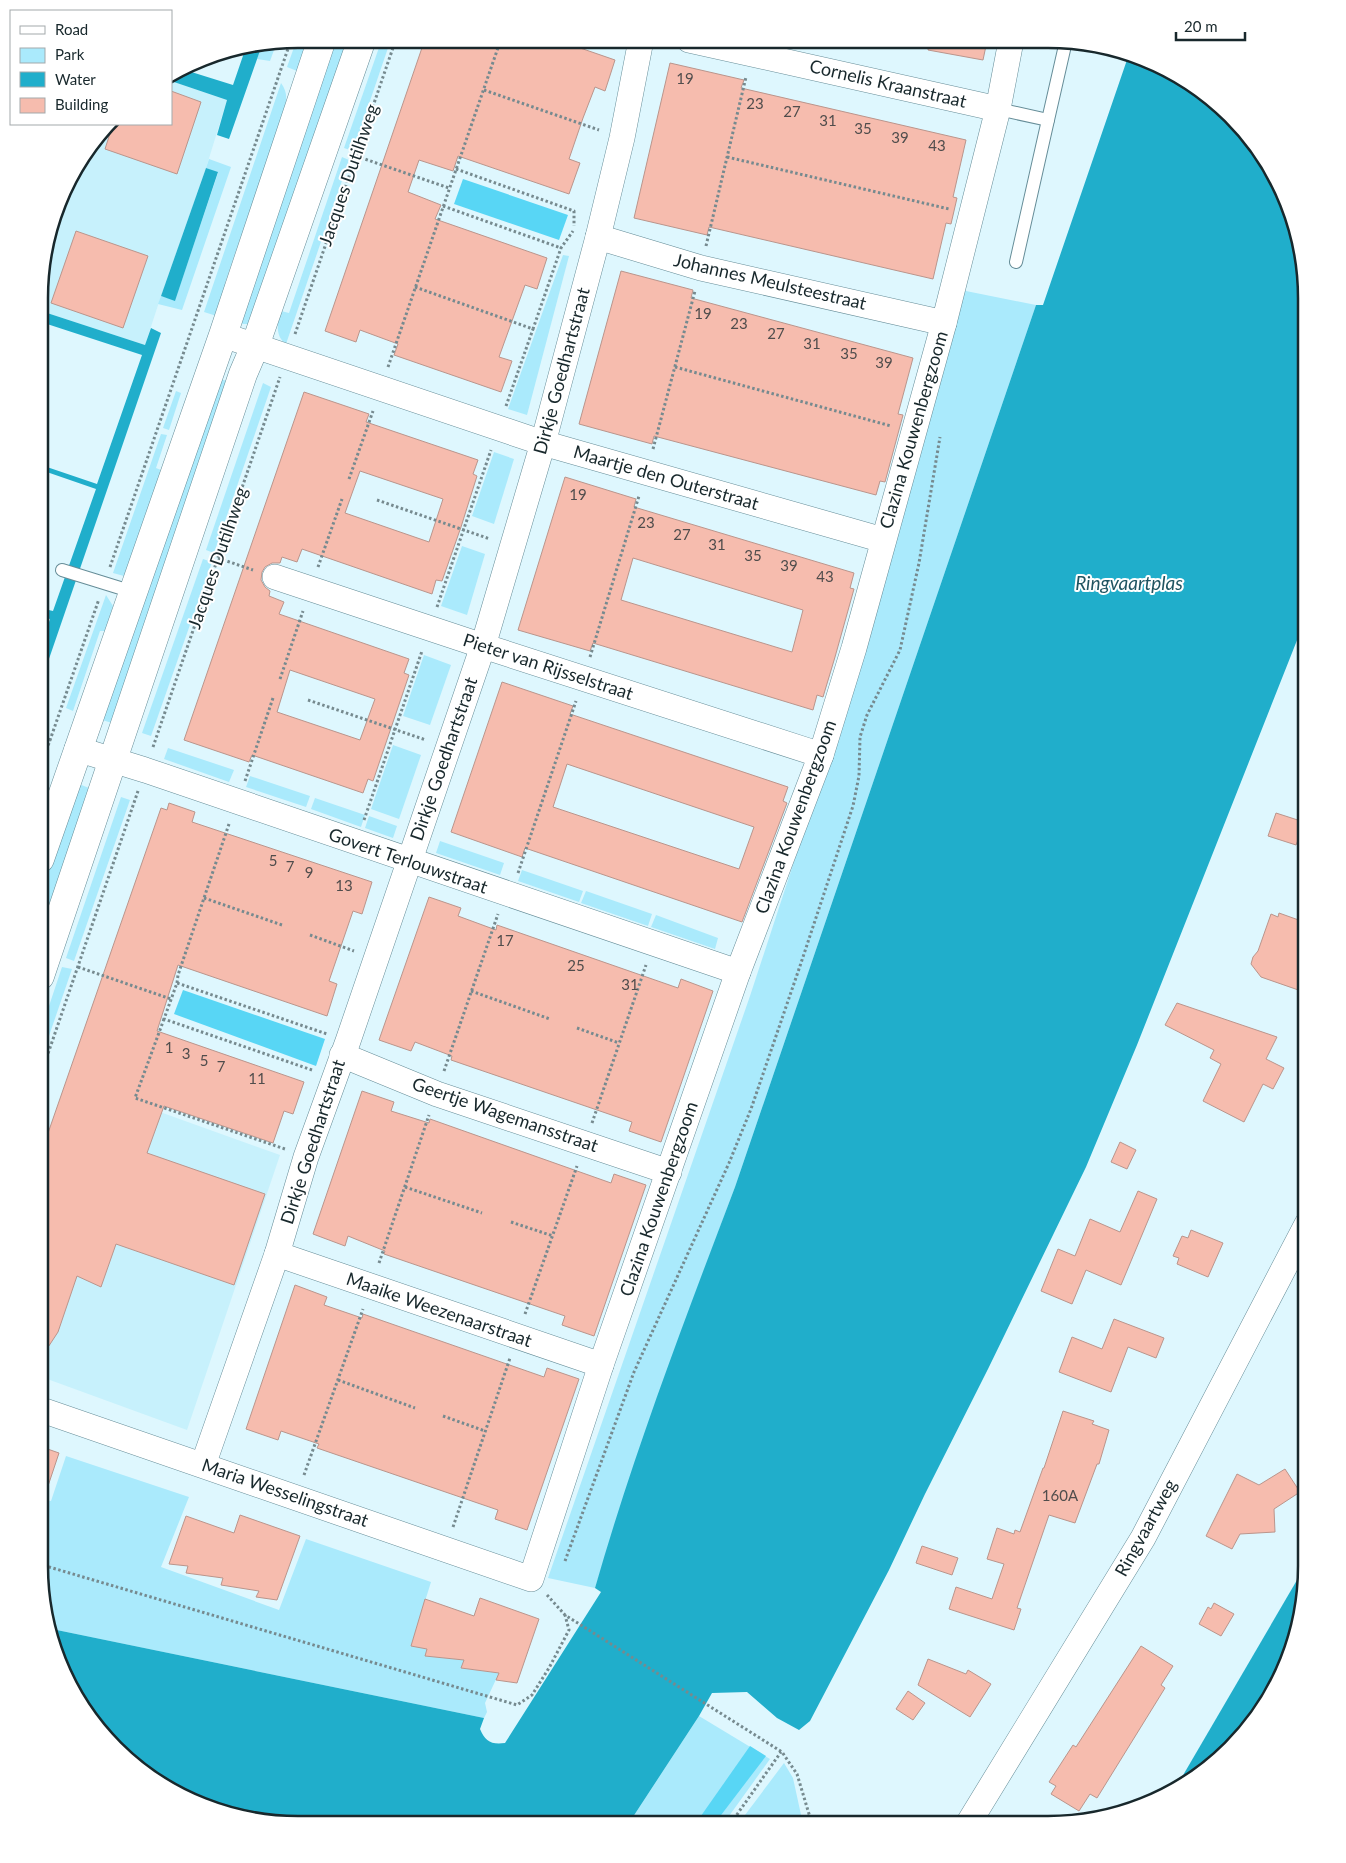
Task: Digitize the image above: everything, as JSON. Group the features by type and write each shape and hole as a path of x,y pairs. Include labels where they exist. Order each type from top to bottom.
{"main road":[{"path":"48,835 223,335 319,48"},
{"name":"Jacques Dutilhweg","path":"48,952 243,374 255,346 359,48"}],"street":[{"name":"Dirkje Goedhartstraat","path":"203,1465 277,1254 306,1157 483,646 544,443 598,237 622,138 639,48"},
{"name":"Cornelis Kraanstraat","path":"724,48 998,108"},
{"name":"Clazina Kouwenbergzoom","path":"531,1579 601,1365 738,972 822,755 854,648 944,323 998,108 1010,48"},
{"name":"Johannes Meulsteestraat","path":"598,237 701,268 944,323"},
{"name":"Maartje den Outerstraat","path":"223,335 544,443 883,540"},
{"name":"Pieter van Rijsselstraat","path":"275,577 429,629 822,755"},
{"name":"Govert Terlouwstraat","path":"77,749 145,770 356,844 738,972"},
{"name":"Geertje Wagemansstraat","path":"345,1048 436,1094 669,1172"},
{"name":"Ringvaartweg","path":"973,1816 1143,1538 1298,1241"},
{"name":"Maaike Weezenaarstraat","path":"277,1254 601,1365"},
{"name":"Maria Wesselingstraat","path":"48,1412 531,1579"}],"lane":[{"path":"1016,262 1064,48"},
{"path":"998,108 1048,120"},
{"path":"62,570 132,592"}],"path":[{"path":"48,746 288,48"},
{"name":"Jacques Dutilhweg","path":"48,1054 393,48"},
{"path":"349,478 498,48"},
{"path":"296,1497 371,1286 504,894 520,869 584,678 646,473 701,268 751,54"},
{"path":"484,90 622,138"},
{"path":"356,156 449,188"},
{"path":"727,157 971,214"},
{"path":"356,844 561,248 574,229 574,211 456,169"},
{"path":"443,206 561,248"},
{"path":"415,288 533,329"},
{"path":"674,367 913,432"},
{"path":"563,1566 634,1372 730,1163 751,1109 853,806 859,776 860,737 867,715 900,650 919,563 941,428"},
{"path":"377,500 512,547"},
{"path":"218,558 275,577"},
{"path":"273,698 236,802 178,975 177,983 135,1098 306,1157"},
{"path":"308,700 448,748"},
{"path":"204,898 282,925"},
{"path":"310,935 376,958"},
{"path":"446,1549 517,1336 653,944"},
{"path":"78,967 171,999"},
{"path":"177,983 345,1048"},
{"path":"471,992 550,1019"},
{"path":"164,1019 334,1078"},
{"path":"578,1028 620,1043"},
{"path":"405,1187 482,1213"},
{"path":"512,1222 552,1236"},
{"path":"338,1380 416,1408"},
{"path":"443,1416 486,1431"},
{"path":"48,1567 517,1705 532,1695 549,1668 569,1630 566,1615 782,1752 797,1774 810,1816"},
{"path":"550,1598 553,1590"},
{"path":"736,1816 782,1752"}],"shaded area":[{"path":"172,81 227,100 206,168 145,345 48,313 48,281 56,233 73,187 81,173 99,145 117,125 172,125"},
{"path":"463,179 568,215 559,240 454,204"},
{"path":"183,990 325,1039 316,1066 174,1014"},
{"path":"135,1103 280,1155 187,1430 48,1379 48,1346"},
{"path":"750,1746 766,1756 720,1816 701,1816"}],"green space":[{"path":"294,48 306,48 297,71 287,67"},
{"path":"327,48 349,48 251,324 243,324 237,320"},
{"path":"379,48 388,48 353,151 344,148"},
{"path":"274,49 270,61 257,59 260,51"},
{"path":"281,83 286,95 285,107 225,283 229,302 223,318 204,312"},
{"path":"342,157 349,160 286,344 282,341 279,333 278,325 281,311 289,313"},
{"path":"209,159 231,167 182,310 158,304 161,296 175,300 218,173 206,168"},
{"path":"563,255 569,256 527,415 508,409"},
{"path":"961,290 1036,305 735,1187 662,1387 595,1588 548,1578 750,996 828,758"},
{"path":"214,377 233,383 115,724 96,718"},
{"path":"263,383 271,387 214,553 206,550"},
{"path":"176,391 181,393 169,430 163,428"},
{"path":"161,434 167,435 156,468 161,470 124,576 113,573"},
{"path":"494,452 514,459 494,524 472,516"},
{"path":"462,546 485,554 467,615 441,606"},
{"path":"203,559 212,562 151,736 142,733"},
{"path":"106,595 113,606 105,631 100,631 73,711 66,708"},
{"path":"424,655 451,665 430,725 403,716"},
{"path":"393,745 421,755 399,819 371,809"},
{"path":"168,748 234,770 229,782 164,759"},
{"path":"250,776 310,796 306,807 246,787"},
{"path":"74,782 94,790 48,923 48,858"},
{"path":"121,797 130,800 74,961 66,958"},
{"path":"315,798 365,815 361,827 311,809"},
{"path":"369,816 397,826 393,838 365,828"},
{"path":"440,841 504,863 500,875 436,853"},
{"path":"522,870 583,891 579,902 518,881"},
{"path":"586,891 652,914 648,926 581,903"},
{"path":"656,915 718,938 715,949 651,927"},
{"path":"62,967 72,969 48,1039 48,1009"},
{"path":"66,1456 189,1497 161,1567 279,1610 306,1539 431,1582 411,1646 427,1649 426,1656 464,1660 461,1668 499,1673 485,1703 487,1712 484,1718 56,1630 48,1582 48,1500 51,1501"},
{"path":"699,1716 770,1759 729,1816 634,1816"},
{"path":"784,1763 793,1778 801,1816 744,1816"}],"water":[{"path":"260,51 229,139 217,135 227,100 172,81 190,72 233,85 244,53"},
{"name":"Ringvaartplas","path":"1127,60 1159,73 1201,99 1247,145 1265,173 1285,217 1294,249 1298,281 1298,638 1137,1045 1086,1167 889,1570 810,1721 799,1730 777,1718 747,1692 712,1693 634,1816 281,1815 233,1807 187,1790 173,1782 145,1764 99,1718 73,1676 56,1630 484,1718 480,1729 484,1737 492,1743 505,1743 601,1592 595,1588 643,1436 735,1187 1036,305 1043,305"},
{"path":"206,168 218,172 175,301 161,296"},
{"path":"48,313 145,345 151,328 161,333 48,662 48,625 50,619 48,618 48,610 53,611 96,489 48,472 48,467 97,484 142,355 48,324"},
{"path":"1298,1578 1294,1614 1290,1630 1273,1676 1265,1690 1247,1718 1225,1742 1201,1764 1183,1776"}],"building":[{"path":"422,48 580,48 615,60 605,91 595,87 583,118 569,159 580,163 569,194 458,156 453,171 419,160 408,192 441,205 435,219 547,258 537,289 525,285 499,357 512,361 501,392 394,355 398,344 360,330 356,342 325,331"},
{"path":"928,48 986,48 983,60 928,50"},
{"path":"670,63 744,80 741,88 966,140 953,197 957,198 951,224 946,223 933,279 709,227 707,235 634,218"},
{"path":"172,91 201,102 177,174 105,149 110,133 117,125 172,125"},
{"path":"76,231 148,256 123,328 51,303"},
{"path":"621,271 693,290 691,298 913,358 898,414 903,415 885,482 880,481 876,495 654,436 652,444 579,424"},
{"path":"304,392 369,414 366,422 478,460 473,474 477,476 461,527 442,581 436,580 432,594 302,549 297,562 282,557 280,563 272,563 265,567 262,572 261,580 270,591 269,596 284,602 279,614 409,659 404,673 409,675 373,781 368,779 363,793 252,755 249,762 184,740","holes":["360,471 443,499 429,542 345,513","290,670 375,699 360,740 277,712"]},
{"path":"565,477 636,499 634,507 854,573 850,588 854,589 835,657 823,697 817,695 813,710 593,643 590,651 518,630","holes":["633,558 803,610 792,652 621,600"]},
{"path":"502,682 573,706 570,714 788,787 783,801 787,803 742,922 525,848 522,857 451,832","holes":["567,764 754,827 739,869 553,807"]},
{"path":"169,803 195,812 192,822 372,882 362,914 353,911 329,981 337,984 327,1016 178,965 157,1031 304,1082 293,1114 284,1111 273,1143 164,1106 147,1153 265,1194 234,1285 116,1244 101,1287 77,1276 58,1332 48,1347 48,1133 161,808 167,810"},
{"path":"1276,813 1298,820 1298,840 1296,845 1268,836"},
{"path":"429,897 461,908 458,916 496,930 497,925 678,988 681,979 713,991 661,1142 629,1131 632,1122 451,1060 452,1056 415,1042 411,1051 379,1040"},
{"path":"1279,913 1298,920 1298,990 1261,977 1251,964 1253,957 1258,951 1271,914 1278,917"},
{"path":"1177,1003 1277,1037 1266,1059 1284,1068 1273,1089 1263,1084 1244,1122 1203,1101 1221,1064 1210,1058 1214,1050 1165,1025"},
{"path":"362,1091 394,1102 391,1111 429,1123 430,1119 611,1183 614,1174 646,1185 594,1336 562,1325 565,1316 384,1254 385,1251 348,1236 345,1246 313,1234"},
{"path":"1120,1142 1136,1150 1127,1169 1111,1162"},
{"path":"1138,1191 1157,1199 1121,1285 1086,1270 1072,1304 1041,1291 1058,1249 1075,1256 1090,1219 1120,1232"},
{"path":"1191,1230 1223,1243 1208,1277 1177,1264 1179,1258 1173,1256 1182,1236 1188,1238"},
{"path":"295,1285 327,1297 324,1305 362,1318 363,1314 544,1377 547,1368 579,1379 527,1530 495,1519 498,1510 317,1448 319,1444 281,1431 278,1440 246,1429"},
{"path":"1114,1319 1164,1338 1156,1358 1128,1347 1111,1392 1059,1372 1072,1337 1102,1349"},
{"path":"1063,1411 1094,1421 1092,1424 1109,1430 1099,1464 1097,1464 1075,1523 1049,1515 1017,1608 1021,1609 1014,1630 949,1609 956,1587 992,1599 1004,1564 987,1559 997,1528 1014,1534 1015,1530 1020,1532"},
{"path":"48,1449 59,1453 48,1486"},
{"path":"1285,1469 1298,1489 1298,1493 1274,1509 1275,1532 1240,1534 1232,1549 1206,1536 1237,1474 1259,1485"},
{"path":"240,1515 300,1536 277,1600 256,1597 259,1591 221,1585 223,1578 186,1573 188,1566 169,1564 186,1516 234,1533"},
{"path":"922,1546 958,1558 952,1575 916,1563"},
{"path":"480,1598 539,1619 517,1683 496,1680 499,1673 461,1668 464,1660 425,1656 427,1649 411,1646 425,1599 474,1616"},
{"path":"1214,1603 1234,1614 1221,1636 1199,1624 1208,1607 1211,1609"},
{"path":"1141,1646 1173,1666 1161,1685 1165,1688 1097,1798 1090,1794 1079,1811 1051,1794 1056,1786 1049,1782 1073,1745 1076,1747"},
{"path":"928,1659 966,1674 968,1670 991,1684 970,1717 918,1685"},
{"path":"908,1691 925,1703 913,1720 896,1709"}]}
